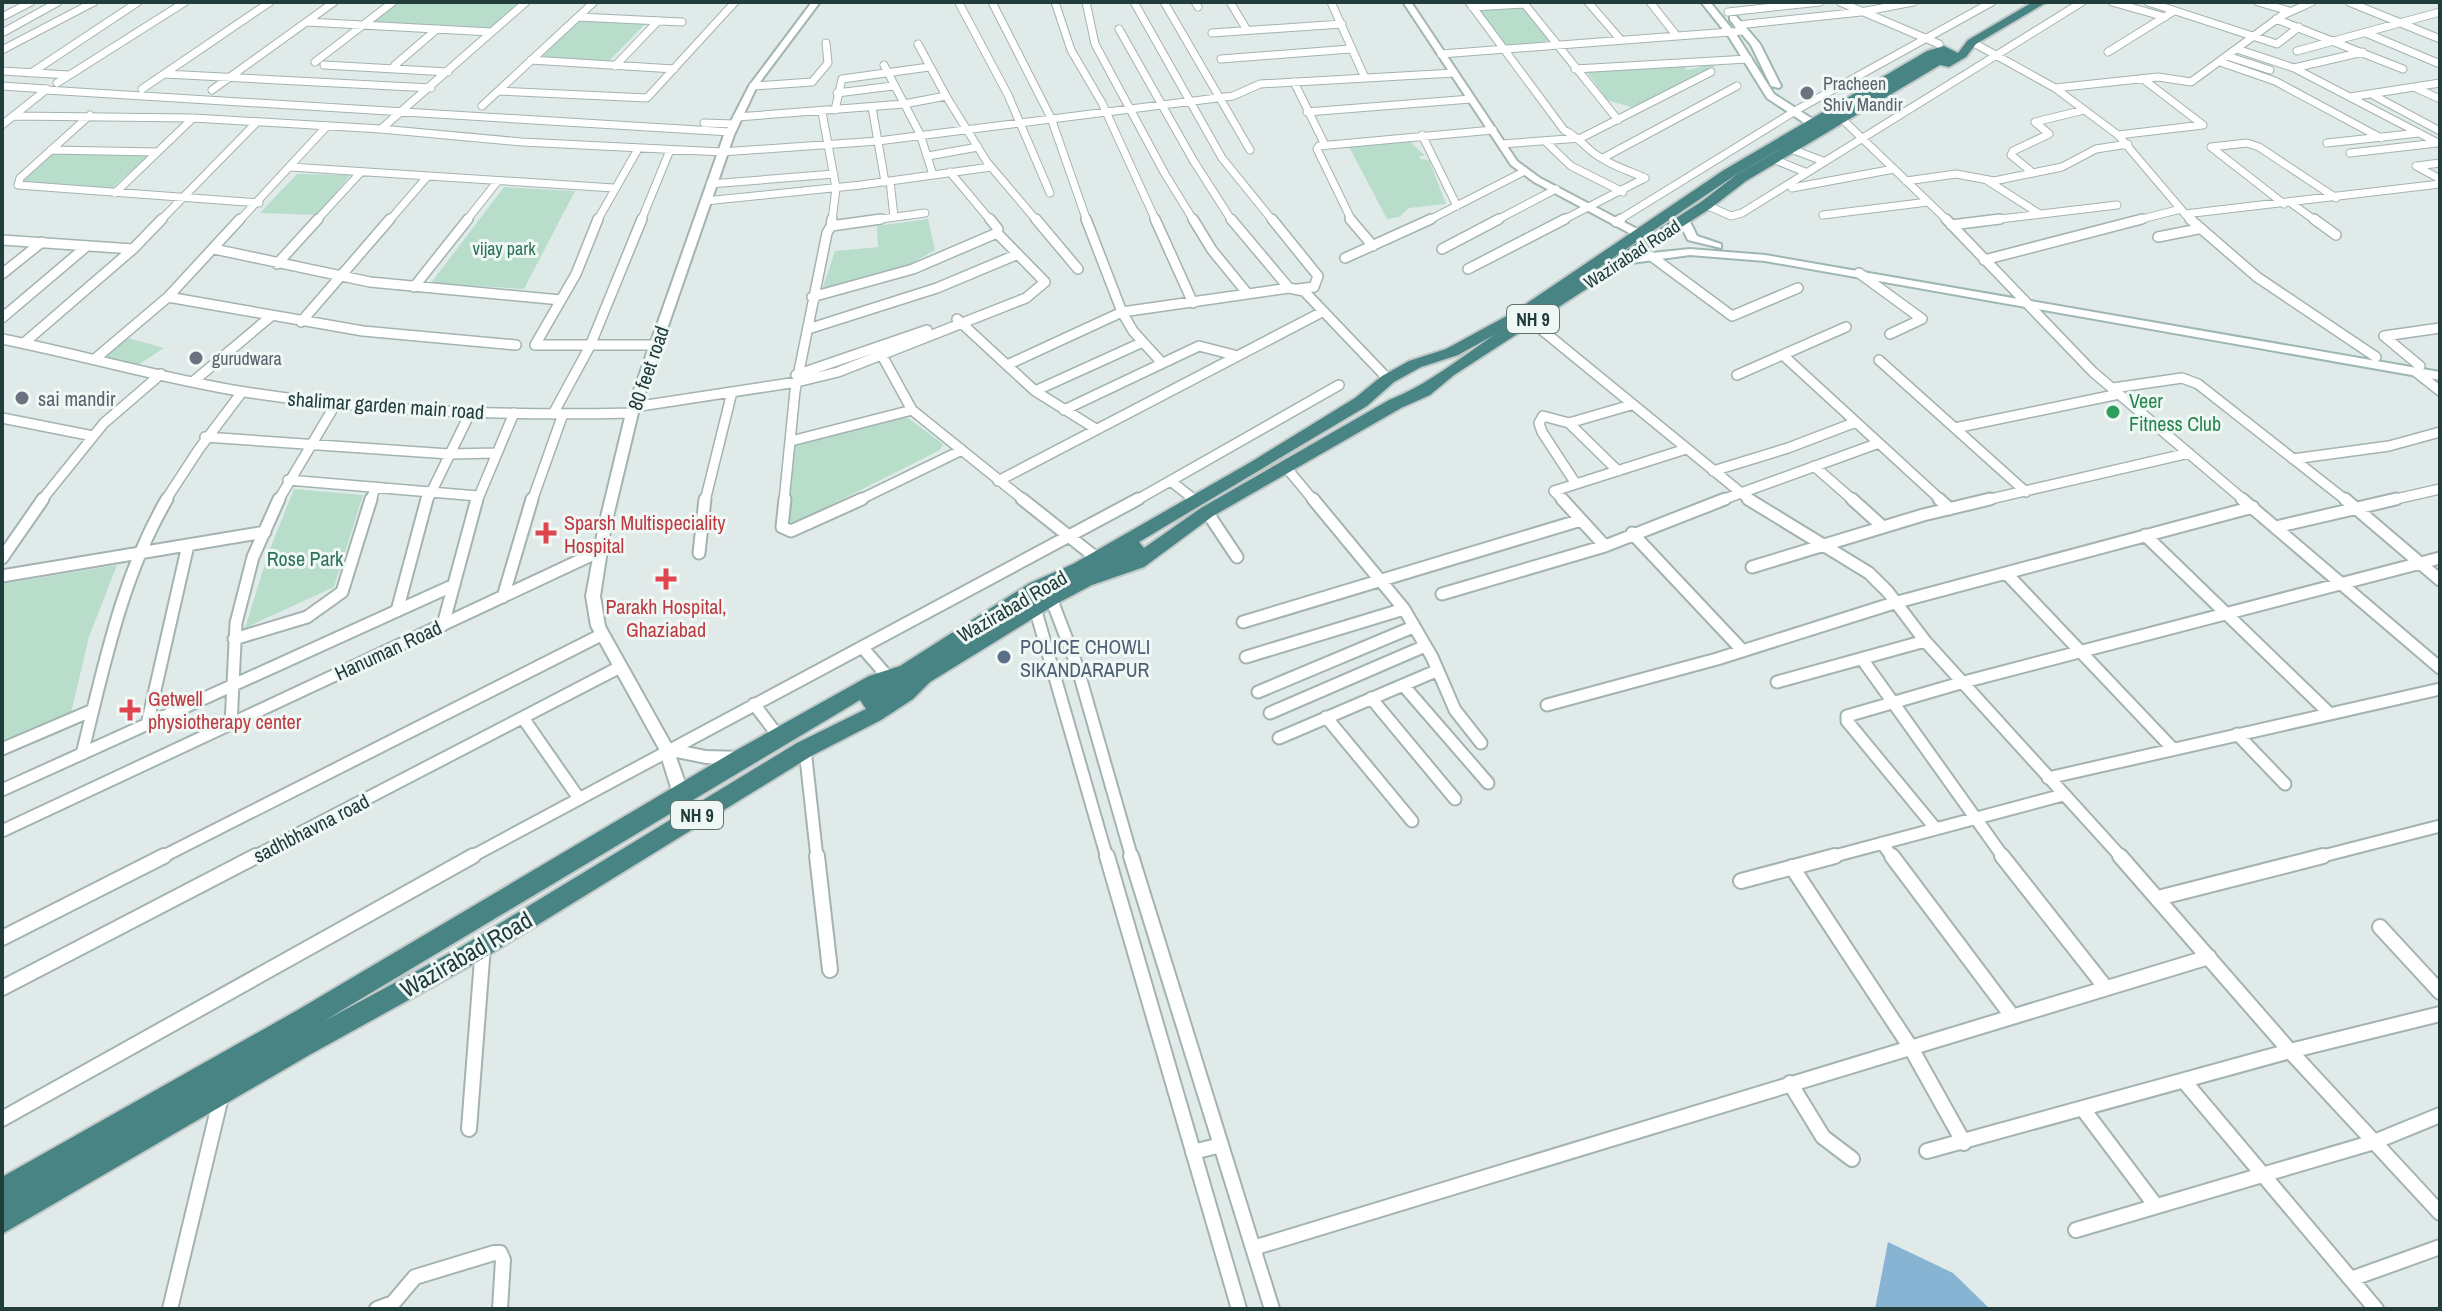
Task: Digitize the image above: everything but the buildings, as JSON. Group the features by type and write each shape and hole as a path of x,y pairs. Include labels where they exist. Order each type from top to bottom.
{"highway":[{"name":"Wazirabad Road","path":"905,675 1027,594 1088,568 1285,466 1395,404 1424,392 1684,220 1741,178 1920,66 1925,49 1933,42 1946,43 2021,2"},
{"name":"Wazirabad Road","path":"2,1192 305,1019 741,758 1043,603 1088,568 1137,562 1201,507 1361,402 1388,379 1452,352 1519,315 1729,173 1920,66 1952,62 1972,42 2041,2"},
{"path":"1431,359 1411,379 1428,383 1441,378"},
{"name":"Wazirabad Road","path":"2,1220 476,950 805,749 906,694 905,675"}],"main road":[{"path":"1705,2 1755,44 1779,93 1797,110"},
{"path":"1718,2 1728,12 1748,59 1770,96 1816,122"},
{"path":"1684,220 1688,234 1706,244 2377,361 2440,376"},
{"path":"1624,260 1713,253 2020,298"},
{"path":"2412,368 2440,370"}],"street":[{"path":"2,17 31,2"},
{"path":"2,33 58,2"},
{"path":"2,50 94,2"},
{"path":"31,73 138,2"},
{"path":"185,2 57,83 404,108"},
{"path":"142,89 270,2"},
{"path":"212,90 334,2"},
{"path":"315,62 393,2"},
{"path":"381,129 526,2"},
{"path":"482,106 594,2"},
{"path":"499,91 643,99 650,96 735,2"},
{"name":"80 feet road","path":"666,749 601,635 593,596 600,551 635,406 733,124 753,86 816,2"},
{"path":"992,2 1051,118 1101,262 1122,312 1162,363"},
{"path":"1055,2 1059,24 1075,63 1106,111 1193,303"},
{"path":"1086,2 1095,44 1130,108 1212,250 1247,293"},
{"path":"1007,365 1122,312 1247,293 1314,287 1318,276 1222,158 1134,2"},
{"path":"1164,2 1222,97 1250,150"},
{"path":"1230,2 1247,30"},
{"path":"1331,2 1365,78"},
{"path":"1407,2 1523,172 1639,234"},
{"path":"1588,2 1620,39"},
{"path":"1650,2 1676,35"},
{"path":"1728,12 1820,2"},
{"path":"1840,2 1933,42"},
{"path":"1441,54 1737,29 1913,2"},
{"path":"1616,222 1797,110 1933,42 1992,2"},
{"path":"1706,205 1731,216 1742,213 2082,2"},
{"path":"2112,2 2165,17"},
{"path":"2148,2 2277,44 2299,27"},
{"path":"2258,2 2289,11"},
{"path":"2055,88 2162,77 2191,82 2276,19 2312,2"},
{"path":"2349,2 2440,39"},
{"path":"959,3 1021,122 1050,193"},
{"path":"1471,4 1524,3 1618,120"},
{"path":"1468,269 1645,178 1603,158 1589,149 1581,138 1564,130 1518,72 1471,4"},
{"path":"2108,52 2174,11"},
{"path":"2297,51 2440,12"},
{"path":"578,17 682,22"},
{"path":"2276,19 2403,69"},
{"path":"615,66 658,21"},
{"path":"307,22 491,32"},
{"path":"1212,33 1342,24"},
{"path":"395,65 437,29"},
{"path":"1119,29 1160,104 1235,225 1293,289 1304,291 1388,379"},
{"path":"2365,32 2440,64"},
{"path":"1972,42 2055,88 2118,135 2198,229 2257,277 2377,361"},
{"path":"753,86 812,82 828,63 826,43"},
{"path":"918,44 946,96 991,167 1078,269"},
{"path":"1221,59 1350,49"},
{"path":"2237,49 2294,68 2439,143"},
{"path":"2294,68 2363,52"},
{"path":"2227,56 2270,70"},
{"path":"1575,69 1748,59"},
{"path":"531,60 674,69"},
{"path":"2220,62 2275,81 2381,138"},
{"path":"324,65 448,72"},
{"path":"835,110 842,79 886,69 929,67"},
{"path":"886,69 920,134 933,175"},
{"path":"2,71 70,75"},
{"path":"1502,144 1581,138 1711,72"},
{"path":"14,116 193,118 722,152 878,141 1240,95 1260,84 1454,73"},
{"path":"165,74 431,88"},
{"path":"2118,135 2203,125 2143,79"},
{"path":"1294,82 1324,143"},
{"path":"2350,97 2440,83"},
{"path":"2,86 733,124 904,104 946,96"},
{"path":"837,93 893,86"},
{"path":"1603,158 1737,86"},
{"path":"2416,88 2438,103"},
{"path":"2,125 46,90"},
{"path":"2371,94 2438,128"},
{"path":"1307,112 1471,99"},
{"path":"872,107 894,217"},
{"path":"2033,173 2011,155 2013,151 2049,134 2035,122 2084,110"},
{"path":"822,112 836,188 831,226 812,297 798,378 782,527 791,531 803,528 962,450"},
{"path":"91,115 20,178 18,185 259,203"},
{"path":"115,193 193,118"},
{"path":"1841,118 2116,391 2440,668"},
{"path":"24,343 133,249 257,122"},
{"path":"96,358 168,297 259,203 327,126"},
{"path":"1373,246 1360,232 1331,184 1317,149 1324,143 1493,130"},
{"path":"2327,143 2419,133"},
{"path":"1422,135 1457,206"},
{"path":"1546,142 1557,158 1623,192"},
{"path":"2336,198 2259,147 2247,143 2211,147 2336,235"},
{"path":"2350,153 2439,143"},
{"path":"1906,181 1956,174 1988,180 2033,173 2062,167 2101,147 2128,144"},
{"path":"928,156 978,147"},
{"path":"638,149 602,209 576,274 535,345 656,345"},
{"path":"1791,149 1823,161"},
{"path":"51,150 157,152"},
{"path":"503,597 558,414 590,346 670,150"},
{"path":"1773,159 1805,172"},
{"path":"2440,163 2416,166 2440,182"},
{"path":"290,167 614,188"},
{"path":"705,201 888,182 991,167"},
{"path":"1792,188 1894,169"},
{"path":"277,264 361,172"},
{"path":"635,406 732,392 798,378 880,352 1026,298 1045,282 997,233 998,229 950,172"},
{"path":"1345,258 1523,172"},
{"path":"710,184 834,174"},
{"path":"301,322 427,177"},
{"path":"1988,180 2038,213"},
{"path":"414,287 497,182"},
{"path":"1984,260 2183,211 2336,198 2440,182"},
{"path":"1442,249 1556,189"},
{"path":"1823,215 1928,202"},
{"path":"1951,225 2117,205"},
{"path":"831,226 925,213"},
{"path":"2158,237 2198,229"},
{"path":"812,297 913,269 997,233"},
{"path":"2,240 133,249"},
{"path":"2,274 42,242"},
{"path":"2,318 87,246"},
{"path":"214,249 342,277 414,287 561,300"},
{"path":"808,329 937,288 1018,254"},
{"path":"1651,256 1732,316 1798,288"},
{"path":"1859,273 1922,319 1890,334"},
{"path":"168,297 301,322 516,345"},
{"path":"998,481 1234,355 1322,312"},
{"path":"195,380 270,317"},
{"path":"959,321 1035,391 1096,429"},
{"path":"1531,321 1739,494 1869,573 1888,592 1925,641 2158,898 2290,1051 2440,1213"},
{"path":"1737,375 1846,327"},
{"path":"2440,328 2384,336 2412,368 2440,391"},
{"name":"shalimar garden main road","path":"2,339 242,392 335,405 558,414 635,406"},
{"path":"1035,391 1143,342"},
{"path":"1064,410 1199,346 1234,355"},
{"path":"880,352 912,410 1072,537 1088,568"},
{"path":"1784,356 1950,509"},
{"path":"1879,360 2026,492"},
{"path":"2,558 58,477 93,436 161,374"},
{"path":"635,406 798,378"},
{"path":"1955,428 2175,378 2190,380 2356,508 2440,580"},
{"path":"2,1119 578,797 1072,537 1339,385"},
{"path":"82,754 119,608 139,553 205,437 242,392"},
{"path":"699,553 705,497 732,392"},
{"path":"231,724 234,639 244,590 288,480 335,405"},
{"path":"1569,423 1631,405"},
{"path":"791,441 912,410"},
{"path":"397,611 429,492 471,411"},
{"path":"443,625 478,496 514,413"},
{"path":"1576,484 1539,423 1543,416 1569,423 1618,471"},
{"path":"2,418 93,436"},
{"path":"1713,471 1788,448 1856,422"},
{"path":"2293,459 2384,446 2440,432"},
{"path":"205,437 449,454 496,453"},
{"path":"1442,594 1605,546 1632,533 1879,443"},
{"path":"1605,546 1554,491 1686,449"},
{"path":"1752,567 1950,509 2189,453"},
{"path":"1285,466 1404,609 1455,710 1481,743"},
{"path":"1814,466 1883,527"},
{"path":"288,480 478,496"},
{"path":"1172,482 1201,507 1237,557"},
{"path":"234,639 317,612 334,601 342,592 375,487"},
{"path":"2276,527 2440,489"},
{"path":"1547,705 1743,651 1894,603 2253,507"},
{"path":"1243,622 1581,520"},
{"path":"2,576 265,532"},
{"path":"1632,533 1743,651"},
{"path":"2145,535 2329,713"},
{"path":"147,725 188,545"},
{"name":"Hanuman Road","path":"2,831 600,551"},
{"path":"1936,829 1847,721 1847,716 1964,682 2440,558"},
{"path":"2006,573 2173,749"},
{"path":"2,790 454,585"},
{"path":"1043,603 1077,666 1139,883 1272,1309"},
{"path":"1043,603 1055,669 1117,894 1239,1309"},
{"path":"1246,657 1404,609"},
{"path":"1258,692 1413,627"},
{"path":"2,938 601,635"},
{"path":"1777,682 1925,641"},
{"path":"1270,713 1425,646"},
{"path":"862,647 905,675"},
{"path":"1862,659 1973,819 2106,988"},
{"name":"sadhbhavna road","path":"2,988 620,667"},
{"path":"1279,738 1436,671"},
{"path":"1403,685 1488,783"},
{"path":"2048,778 2440,689"},
{"path":"1371,698 1455,799"},
{"path":"754,704 779,737"},
{"path":"2,749 93,710"},
{"path":"1326,717 1412,821"},
{"path":"523,718 578,797"},
{"path":"2237,734 2285,784"},
{"path":"666,749 706,757 741,758"},
{"path":"666,749 681,794"},
{"path":"805,749 830,970"},
{"path":"1741,881 2063,795"},
{"path":"2158,898 2440,826"},
{"path":"1882,843 2012,1016"},
{"path":"1792,867 1911,1048 1964,1143"},
{"path":"2380,927 2440,992"},
{"path":"469,1129 476,950"},
{"path":"1253,1248 2209,957"},
{"path":"1927,1151 2290,1051 2440,1014"},
{"path":"2184,1081 2376,1309"},
{"path":"1790,1083 1822,1137 1837,1152 1852,1159"},
{"path":"170,1309 222,1092"},
{"path":"2083,1109 2156,1206"},
{"path":"2076,1230 2374,1142 2440,1115"},
{"path":"1193,1152 1221,1145"},
{"path":"2351,1279 2440,1247"},
{"path":"377,1309 393,1303 415,1277 500,1253 503,1260 500,1309"}],"green space":[{"path":"393,2 526,2 491,32 363,25"},
{"path":"1523,5 1554,43 1505,48 1476,8"},
{"path":"582,19 647,22 608,62 540,58"},
{"path":"1699,64 1715,64 1712,70 1634,108 1607,100 1587,72 1684,66 1687,70 1701,67"},
{"path":"1411,142 1425,156 1419,156 1420,159 1429,160 1446,204 1409,208 1399,217 1387,219 1348,145"},
{"path":"52,153 149,155 111,189 21,182"},
{"path":"297,174 350,175 318,215 260,213"},
{"name":"vijay park","path":"504,187 575,191 524,289 431,283"},
{"path":"928,219 935,250 904,268 822,290 835,251 878,247 877,226"},
{"path":"128,338 164,348 138,365 102,357"},
{"path":"904,415 943,444 940,450 795,523 780,525 785,444"},
{"name":"Rose Park","path":"294,489 363,495 334,587 245,628 268,554"},
{"path":"117,565 89,637 70,717 2,744 2,584"}],"water":[{"path":"1888,1242 1953,1273 1990,1309 1875,1309"}],"place":[{"name":"Pracheen Shiv Mandir","path":"1807,93"},
{"name":"gurudwara","path":"196,358"},
{"name":"sai mandir","path":"22,398"},
{"name":"Veer Fitness Club","path":"2113,412"},
{"name":"Sparsh Multispeciality Hospital","path":"546,533"},
{"name":"Parakh Hospital, Ghaziabad","path":"666,579"},
{"name":"POLICE CHOWLI SIKANDARAPUR","path":"1004,657"},
{"name":"Getwell physiotherapy center","path":"130,710"}]}
